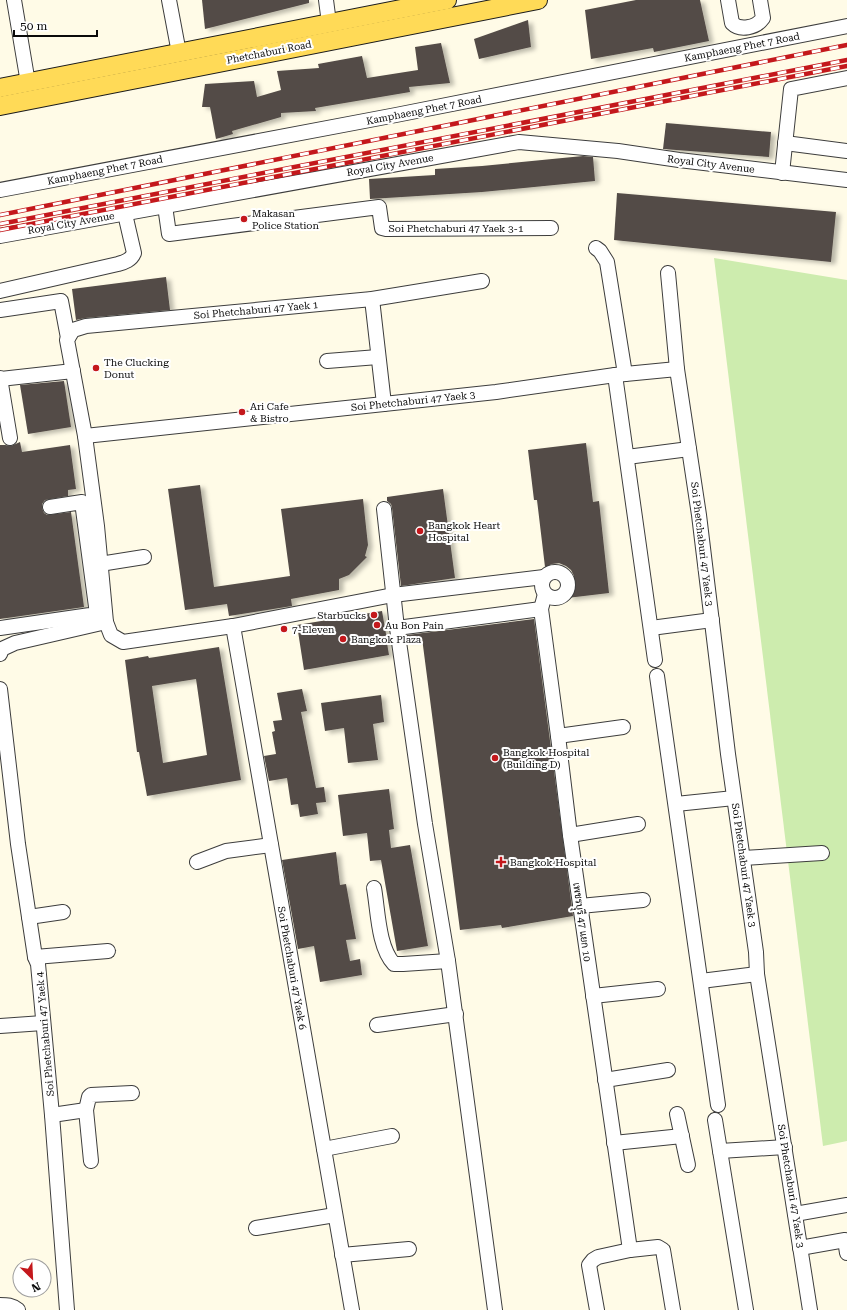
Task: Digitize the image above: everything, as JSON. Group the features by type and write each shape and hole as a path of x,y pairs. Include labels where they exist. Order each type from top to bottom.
{"main road":[{"name":"Phetchaburi Road","path":"0,88 447,0"},
{"name":"Phetchaburi Road","path":"0,106 538,0"}],"street":[{"path":"14,0 28,83"},
{"path":"169,0 179,53"},
{"path":"326,0 329,23"},
{"path":"728,0 732,23 738,27 744,27 756,24 763,18 760,0"},
{"name":"Kamphaeng Phet 7 Road","path":"0,190 388,117 847,26"},
{"path":"782,173 791,89 847,78"},
{"name":"Royal City Avenue","path":"0,236 519,142 618,151 782,173 847,180"},
{"path":"785,144 847,151"},
{"name":"Soi Phetchaburi 47 Yaek 3-1","path":"165,206 169,234 379,207 382,228 386,229 552,228"},
{"path":"0,290 127,261 132,258 134,253 125,214"},
{"path":"596,248 607,262 620,375 627,457 655,660"},
{"path":"668,273 677,368"},
{"name":"Soi Phetchaburi 47 Yaek 1","path":"68,338 73,330 86,326 372,299 482,281"},
{"path":"372,299 384,404"},
{"path":"0,310 61,300 85,436 97,561 106,622 111,635 123,642 233,626 393,595 544,577 552,572 565,575 569,583 567,592 561,598 552,598 545,594 542,586 544,577"},
{"path":"327,361 378,357"},
{"name":"Soi Phetchaburi 47 Yaek 3","path":"85,436 496,392 677,368 699,515 734,798 756,952 757,974 810,1310"},
{"path":"10,438 0,378 73,371"},
{"path":"627,457 689,449"},
{"path":"0,628 97,614 97,561 82,502 50,506"},
{"path":"384,508 397,628 425,824 456,1014 495,1310"},
{"path":"97,561 144,557"},
{"name":"เพชรบุุรี 47 แยก 10","path":"545,594 541,609 570,835 630,1250"},
{"path":"397,628 541,609"},
{"path":"651,628 712,620"},
{"path":"0,654 2,649 15,643 106,622"},
{"name":"Soi Phetchaburi 47 Yaek 6","path":"233,626 352,1310"},
{"path":"657,676 718,1105"},
{"name":"Soi Phetchaburi 47 Yaek 4","path":"0,688 18,844 35,957 38,964 52,1115 67,1310"},
{"path":"558,736 622,726"},
{"path":"676,804 734,798"},
{"path":"570,835 638,824"},
{"path":"197,862 226,851 271,845"},
{"path":"743,858 822,853"},
{"path":"374,888 382,944 388,958 394,964 448,961"},
{"path":"580,906 643,900"},
{"path":"29,917 63,912"},
{"path":"35,957 108,951"},
{"path":"701,980 757,974"},
{"path":"593,996 658,988"},
{"path":"378,1025 456,1014"},
{"path":"0,1026 43,1023"},
{"path":"605,1080 668,1070"},
{"path":"91,1161 86,1110 87,1099 91,1095 132,1093"},
{"path":"52,1115 86,1110"},
{"path":"677,1114 688,1165"},
{"path":"715,1120 746,1310"},
{"path":"324,1149 392,1136"},
{"path":"614,1143 682,1136"},
{"path":"720,1151 785,1147"},
{"path":"795,1214 847,1205"},
{"path":"256,1228 335,1215"},
{"path":"800,1248 845,1240 847,1253"},
{"path":"597,1310 589,1265 593,1260 598,1257 630,1250 658,1247 663,1250 673,1310"},
{"path":"342,1255 409,1249"},
{"path":"0,1306 7,1305 18,1310"}],"green space":[{"path":"714,258 847,280 847,1141 823,1146"}],"building":[{"path":"202,0 309,0 309,3 205,29"},
{"path":"636,0 700,0 709,41 654,52 653,48 591,59 585,10"},
{"path":"528,20 531,47 479,59 474,39"},
{"path":"441,43 450,83 409,87 410,92 315,108 316,111 281,113 281,117 232,131 233,134 216,139 210,107 202,107 205,84 254,81 257,97 281,90 277,71 319,68 318,64 362,56 367,78 418,70 415,47"},
{"path":"666,123 771,132 769,157 663,149"},
{"path":"583,156 593,157 595,181 482,192 370,199 369,179 435,175 435,169"},
{"path":"617,193 836,212 831,262 614,240"},
{"path":"166,277 170,310 76,320 72,289"},
{"path":"64,381 71,427 28,434 20,385"},
{"path":"20,442 22,452 70,445 76,489 68,490 68,496 45,500 42,504 42,508 44,513 47,515 71,512 84,607 0,619 0,445 11,446"},
{"path":"586,443 593,502 599,501 609,593 567,598 574,583 574,576 571,570 559,563 545,567 537,500 534,500 528,450"},
{"path":"200,485 214,587 290,576 281,509 363,499 368,545 365,556 367,557 349,575 339,579 339,590 291,599 292,606 229,616 227,604 185,610 168,489"},
{"name":"Bangkok Heart Hospital","path":"443,489 455,578 401,586 392,508 391,504 387,501 387,497"},
{"name":"Bangkok Plaza","path":"382,611 386,634 389,634 391,643 387,643 389,655 304,670 297,625"},
{"name":"Bangkok Hospital (Building D)","path":"534,619 573,916 502,928 501,925 460,930 422,638 407,640 407,635"},
{"path":"219,647 241,780 147,796 139,752 137,752 125,660 148,656 149,658","holes":["196,679 207,755 163,763 152,686"]},
{"path":"302,689 307,711 301,712 316,788 324,787 326,802 316,803 318,814 300,817 298,804 291,805 287,778 269,781 264,756 276,754 272,732 275,731 273,721 282,720 277,693"},
{"path":"381,695 384,722 373,724 378,760 348,763 344,728 325,731 321,703"},
{"path":"389,789 394,829 389,830 391,848 410,845 428,946 397,951 381,860 370,861 367,833 343,836 338,795"},
{"path":"336,852 340,885 346,884 356,939 346,940 350,961 360,959 362,975 320,982 314,946 298,949 282,860"}],"railway":[{"path":"0,215 847,45"},
{"path":"0,224 847,60"},
{"path":"0,230 847,66"}],"place":[{"name":"Makasan Police Station","path":"244,219"},
{"name":"The Clucking Donut","path":"96,368"},
{"name":"Ari Cafe & Bistro","path":"242,412"},
{"name":"Bangkok Heart Hospital","path":"420,531"},
{"name":"Starbucks","path":"374,615"},
{"name":"Au Bon Pain","path":"377,625"},
{"name":"7-Eleven","path":"284,629"},
{"name":"Bangkok Plaza","path":"343,639"},
{"name":"Bangkok Hospital (Building D)","path":"495,758"},
{"name":"Bangkok Hospital","path":"501,862"}]}
